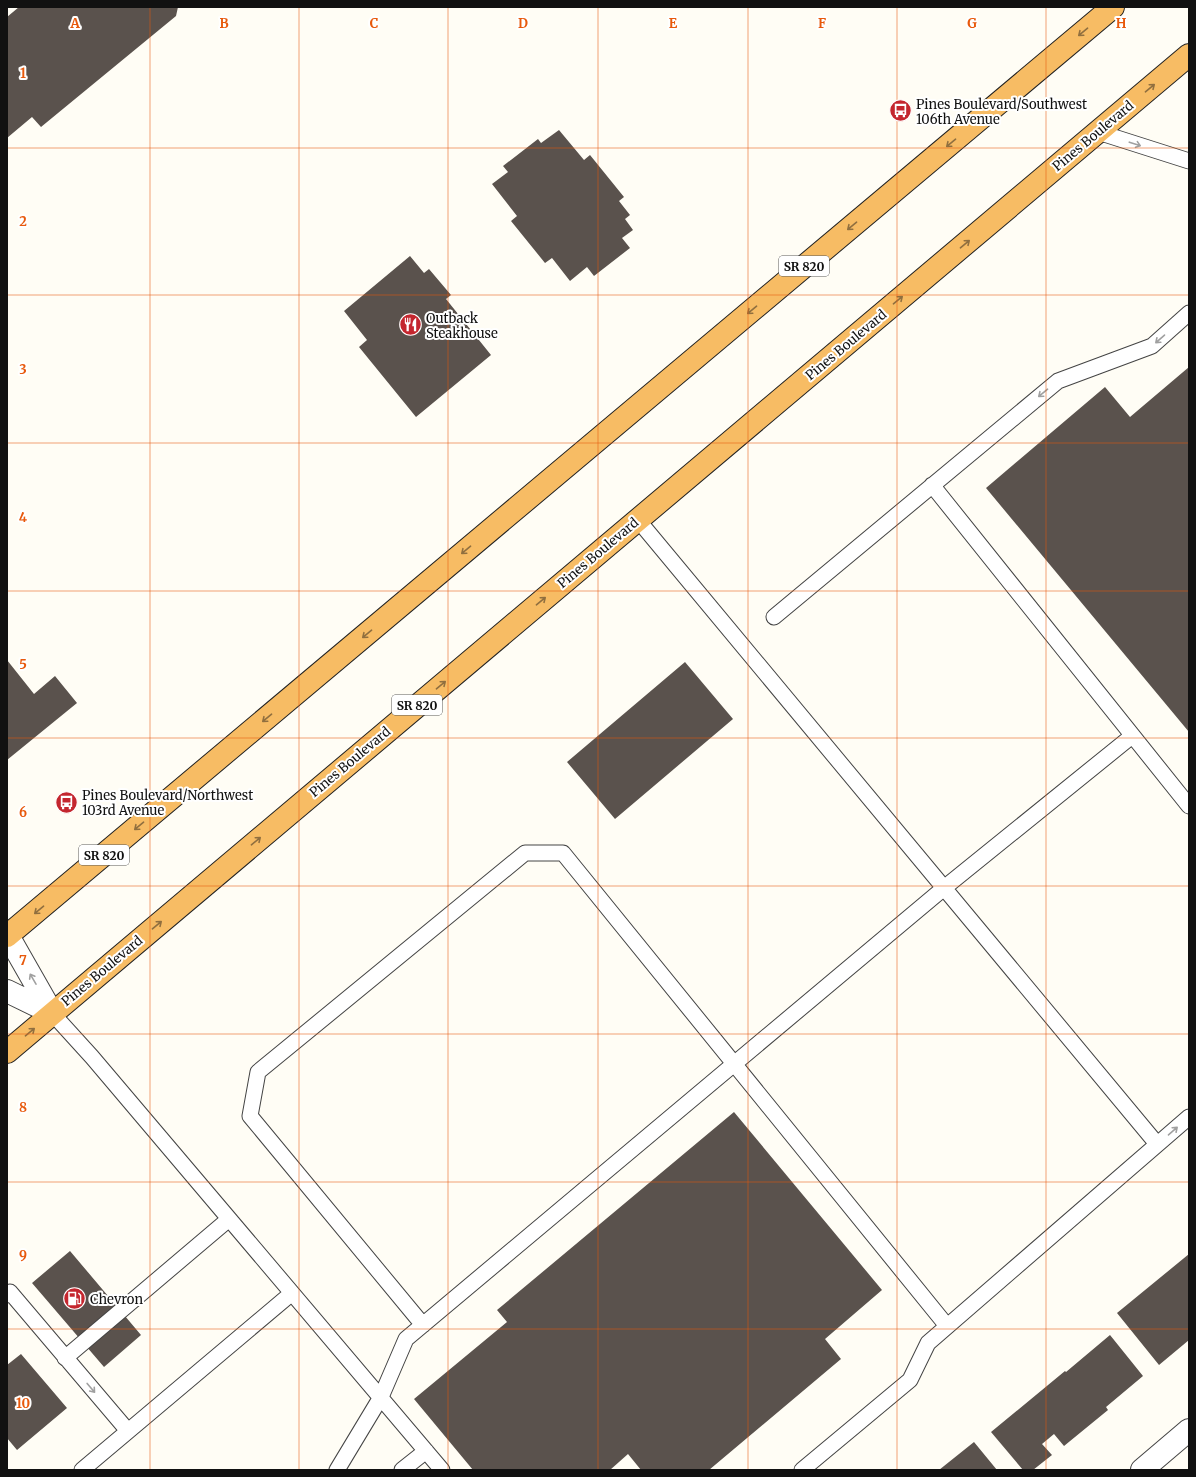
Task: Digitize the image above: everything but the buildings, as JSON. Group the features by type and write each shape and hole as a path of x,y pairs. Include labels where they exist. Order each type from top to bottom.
{"highway":[{"name":"SR 820","path":"7,935 1113,7"},
{"name":"Pines Boulevard","path":"7,1052 1189,55"}],"street":[{"path":"7,935 52,1013"},
{"path":"7,991 52,1013"},
{"path":"1142,1470 1189,1430"}],"lane":[{"path":"1098,132 1189,161"},
{"path":"774,617 1058,381 1152,346 1189,313"},
{"path":"932,485 1189,806"},
{"path":"638,520 1157,1144"},
{"path":"337,1470 380,1397 406,1339 944,888 1132,736"},
{"path":"423,1325 250,1116 258,1072 525,853 563,853 947,1326"},
{"path":"52,1013 92,1056 442,1470"},
{"path":"802,1470 910,1380 928,1343 1189,1117"},
{"path":"66,1358 229,1218"},
{"path":"7,1295 10,1292 128,1431"},
{"path":"82,1470 292,1293"},
{"path":"402,1470 426,1451"}],"place":[{"name":"Pines Boulevard/Southwest 106th Avenue","path":"901,111"},
{"name":"Outback Steakhouse","path":"411,325"},
{"name":"Pines Boulevard/Northwest 103rd Avenue","path":"67,802"},
{"name":"Chevron","path":"74,1299"}]}
